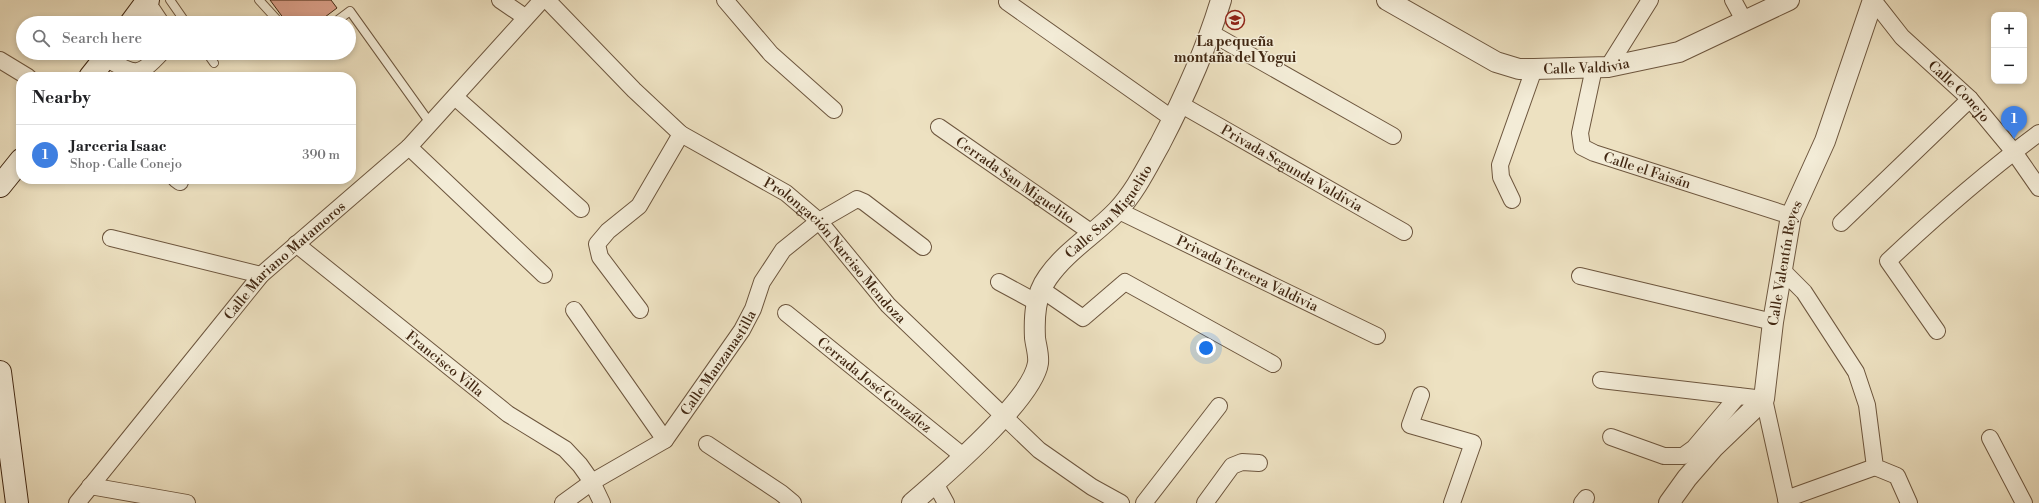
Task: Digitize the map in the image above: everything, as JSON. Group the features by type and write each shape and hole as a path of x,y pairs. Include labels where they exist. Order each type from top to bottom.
{"main road":[{"path":"136,16 147,1"},
{"path":"94,72 103,60"},
{"path":"0,372 17,503"}],"street":[{"path":"500,0 525,17"},
{"name":"Calle Mariano Matamoros","path":"77,503 261,275 409,147 525,17 542,0"},
{"name":"Prolongación Narciso Mendoza","path":"547,0 634,90 681,134 786,193 819,221 888,305 1039,450 1092,487 1121,503"},
{"path":"724,0 771,54 834,110"},
{"name":"Calle San Miguelito","path":"1038,296 1048,276 1117,210 1136,186 1176,111 1211,32 1221,0"},
{"name":"Calle Valdivia","path":"1387,0 1496,62 1519,69 1601,68 1679,52 1789,0"},
{"path":"1601,68 1650,0"},
{"path":"1733,0 1745,22"},
{"name":"Calle Conejo","path":"1873,0 1902,37 1970,99 2014,152 2039,188"},
{"name":"Calle Valentín Reyes","path":"1764,399 1773,322 1791,216 1825,141 1873,0"},
{"path":"147,1 157,16"},
{"name":"Privada Segunda Valdivia","path":"1007,2 1176,111 1404,232"},
{"path":"1211,32 1393,136"},
{"path":"0,60 20,72"},
{"path":"114,60 129,71 138,72 147,69 155,60"},
{"name":"Calle el Faisán","path":"1601,68 1580,133 1582,147 1791,216"},
{"path":"1512,200 1501,177 1500,165 1534,69"},
{"path":"455,97 581,209"},
{"path":"1841,223 1970,99"},
{"name":"Cerrada San Miguelito","path":"939,127 1092,233"},
{"path":"640,310 600,257 597,244 608,231 638,206 681,134"},
{"path":"1937,331 1888,261 2014,152 2039,134"},
{"path":"409,147 544,275"},
{"name":"Calle Manzanastilla","path":"563,503 592,482 665,440 742,330 753,309 762,282 783,250 819,221 857,199 864,202 923,247"},
{"name":"Privada Tercera Valdivia","path":"1117,210 1377,336"},
{"path":"111,238 261,275"},
{"name":"Francisco Villa","path":"296,244 508,414 565,449 580,465 592,482 602,503"},
{"path":"1783,270 1804,292 1856,372 1867,405 1875,467"},
{"path":"1580,276 1773,322"},
{"path":"999,282 1038,296 1083,318 1125,282 1274,364"},
{"path":"912,503 1004,417 1026,388 1034,374 1038,362 1035,338 1038,296"},
{"path":"574,310 665,440"},
{"name":"Cerrada José González","path":"786,313 963,456"},
{"path":"1601,380 1764,399"},
{"path":"1421,395 1410,425 1473,443 1452,503"},
{"path":"1611,437 1664,456 1683,456 1694,448 1738,396"},
{"path":"1764,399 1787,501 1875,467 1897,476 1909,503"},
{"path":"1671,502 1714,447 1764,399"},
{"path":"1144,503 1219,406"},
{"path":"1990,438 2024,503"},
{"path":"707,444 781,493 793,503"},
{"path":"1205,503 1232,466 1242,462 1259,463"},
{"path":"935,483 946,503"},
{"path":"90,486 187,503"}],"lane":[{"path":"170,0 181,16"},
{"path":"259,0 274,16"},
{"path":"343,16 350,11 354,16"},
{"path":"356,19 430,123"}],"building":[{"path":"270,0 331,0 337,8 326,16 282,16"}],"place":[{"name":"La pequeña montaña del Yogui","path":"1235,20"},
{"name":"Jarceria Isaac","path":"2014,139"}]}
